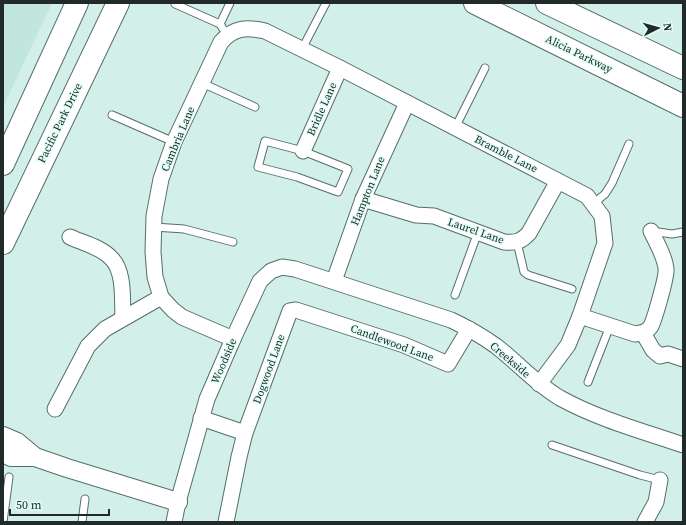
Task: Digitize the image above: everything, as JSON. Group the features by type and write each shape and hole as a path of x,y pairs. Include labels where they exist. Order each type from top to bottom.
{"main road":[{"path":"3,164 10,141 77,3"},
{"name":"Pacific Park Drive","path":"3,243 118,3"},
{"name":"Alicia Parkway","path":"475,3 683,106"},
{"path":"547,3 683,68"}],"street":[{"name":"Bramble Lane","path":"228,30 252,28 266,31 586,196 602,216 605,243 580,316 568,345 539,384"},
{"name":"Cambria Lane","path":"228,30 174,142 161,179 154,216 153,252 155,277 161,297 182,317 233,339"},
{"name":"Bridle Lane","path":"303,151 340,68"},
{"name":"Hampton Lane","path":"334,281 362,199 407,103"},
{"name":"Laurel Lane","path":"362,199 416,215 434,216 504,242 514,243 523,240 529,233 558,181"},
{"path":"580,316 635,334 643,333 650,326 666,278 666,268 651,231"},
{"path":"70,237 99,250 111,258 118,267 121,281 123,318"},
{"name":"Woodside","path":"174,522 178,502 207,399 260,281 272,271 282,267 295,269 334,281"},
{"name":"Creekside","path":"334,281 451,320 469,329 496,346 539,384 560,398 591,413 683,445"},
{"path":"55,409 88,346 105,329 161,297"},
{"name":"Candlewood Lane","path":"296,310 404,345 448,364 469,329"},
{"name":"Dogwood Lane","path":"226,522 245,433 290,312 296,310"},
{"path":"643,333 653,350 660,356 668,354 683,359"},
{"path":"201,418 245,433"},
{"path":"3,436 17,442 35,457"},
{"path":"3,453 11,457 35,457 178,502"},
{"path":"645,522 656,502 660,480"}],"lane":[{"path":"175,4 228,30 230,3"},
{"path":"302,49 326,3"},
{"path":"455,128 485,68"},
{"path":"202,83 255,107"},
{"path":"112,115 174,142"},
{"path":"265,141 303,151 348,169 338,192 297,177 258,167 265,141"},
{"path":"593,204 605,194 612,183 630,144"},
{"path":"154,227 184,229 233,242"},
{"path":"651,231 672,234 683,232"},
{"path":"455,295 478,232"},
{"path":"517,242 524,272 528,275 572,289"},
{"path":"588,382 610,326"},
{"path":"552,444 640,475 660,480"},
{"path":"3,522 9,477"},
{"path":"82,522 85,499"}],"shaded area":[{"path":"3,3 52,3 3,107"}]}
